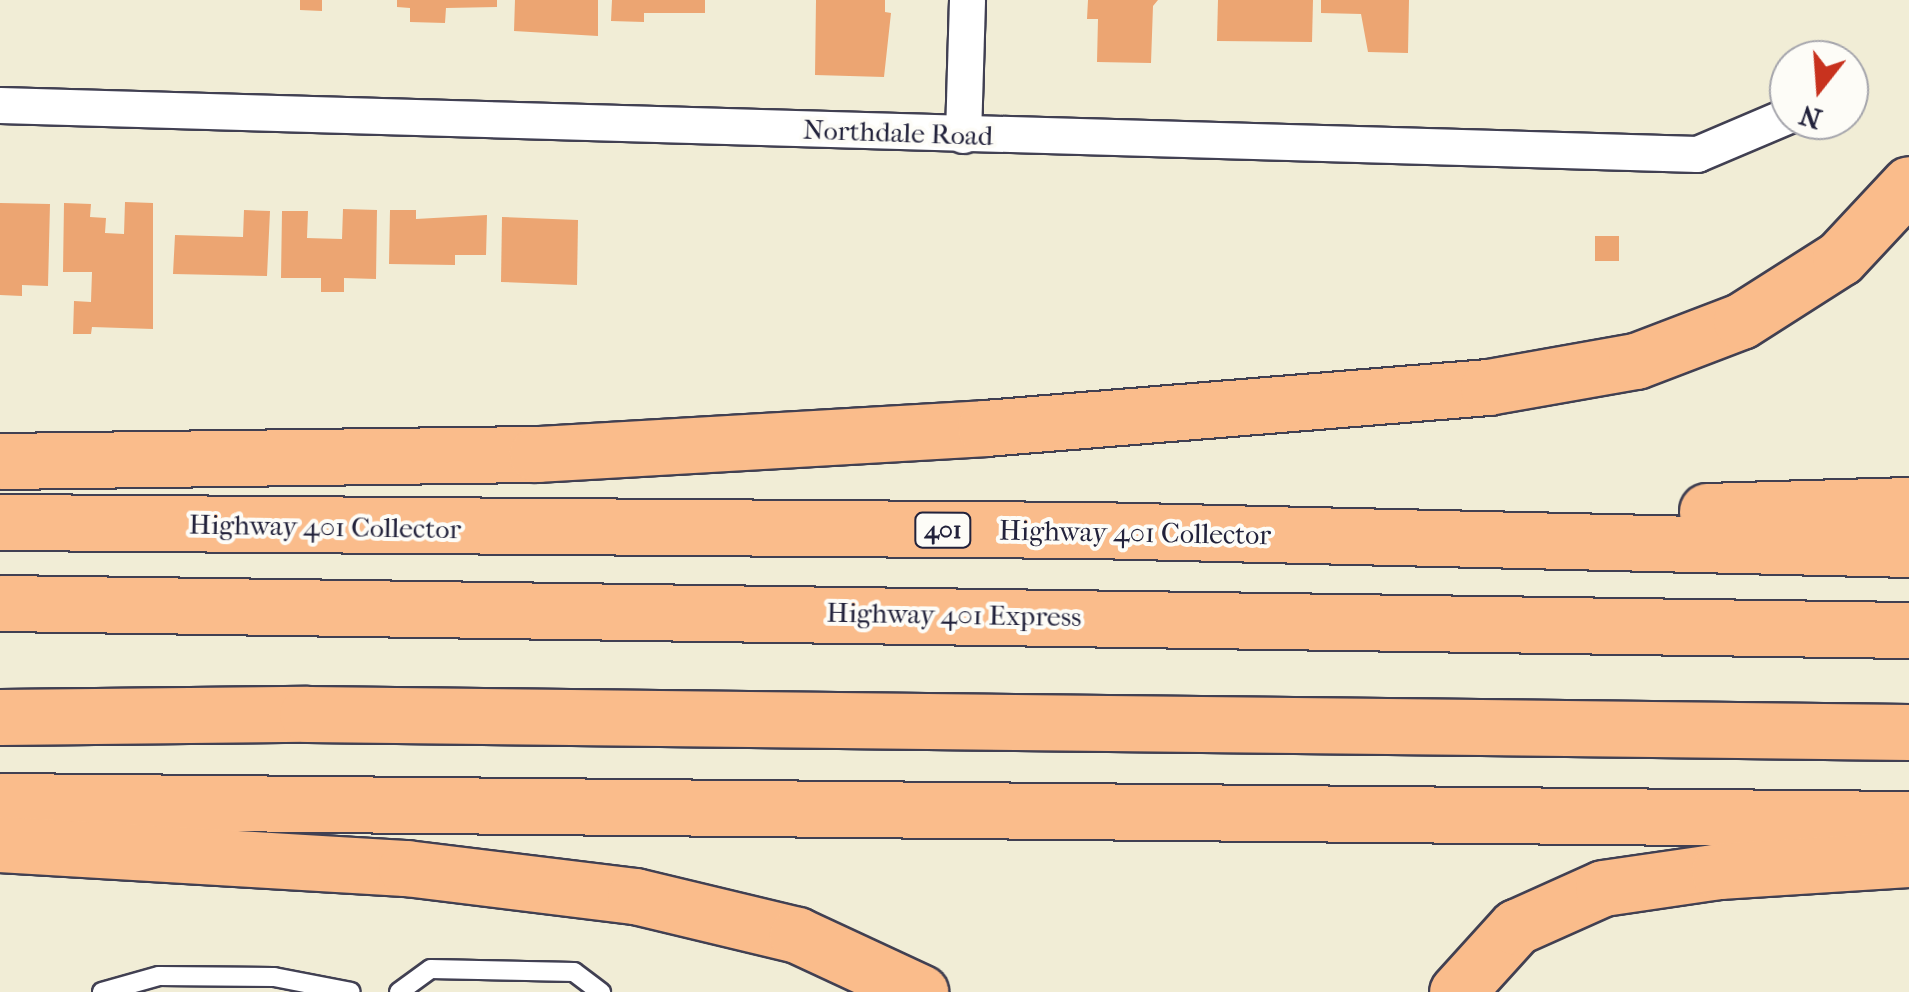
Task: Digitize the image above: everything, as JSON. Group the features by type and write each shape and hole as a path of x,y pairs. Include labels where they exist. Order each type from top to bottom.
{"highway":[{"path":"0,461 538,454 985,428 1488,386 1636,361 1741,322 1840,258 1909,184"},
{"name":"Highway 401 Collector","path":"0,522 1092,530 1897,527"},
{"name":"Highway 401 Express","path":"0,600 1891,630"},
{"path":"0,717 307,714 1883,732"},
{"path":"0,801 1844,840 1909,859"},
{"path":"1457,992 1491,948 1573,898 1844,840 1909,819"},
{"path":"0,844 406,868 635,896 797,934 920,992"}],"street":[{"path":"963,135 967,0"},
{"name":"Northdale Road","path":"0,105 1697,154 1769,123"}],"lane":[{"path":"399,992 431,969 574,972 601,992"},
{"path":"102,992 159,976 274,977 351,992"}],"building":[{"path":"300,0 322,0 322,11 300,10"},
{"path":"397,0 497,0 497,7 446,8 445,23 410,22 410,8 397,7"},
{"path":"515,0 598,0 598,36 514,31"},
{"path":"612,0 705,0 705,13 644,13 644,22 611,21"},
{"path":"816,0 885,0 885,12 891,13 884,77 815,75"},
{"path":"1088,0 1158,0 1153,6 1151,63 1097,62 1098,19 1087,19"},
{"path":"1218,0 1313,0 1312,42 1217,41"},
{"path":"1321,0 1409,0 1408,53 1368,52 1361,14 1321,13"},
{"path":"125,202 153,203 153,329 92,327 91,334 73,334 74,301 91,302 92,272 63,272 64,203 91,204 90,217 106,218 105,233 124,234"},
{"path":"0,203 50,204 48,286 22,285 22,296 0,295"},
{"path":"343,209 377,210 376,279 344,278 344,292 321,292 321,278 281,278 282,211 308,211 307,238 342,239"},
{"path":"244,210 270,211 267,276 173,274 175,235 243,237"},
{"path":"390,210 416,210 416,219 487,215 486,255 455,255 455,265 389,264"},
{"path":"502,217 578,220 577,285 501,282"},
{"path":"1595,236 1619,236 1619,261 1595,261"}]}
